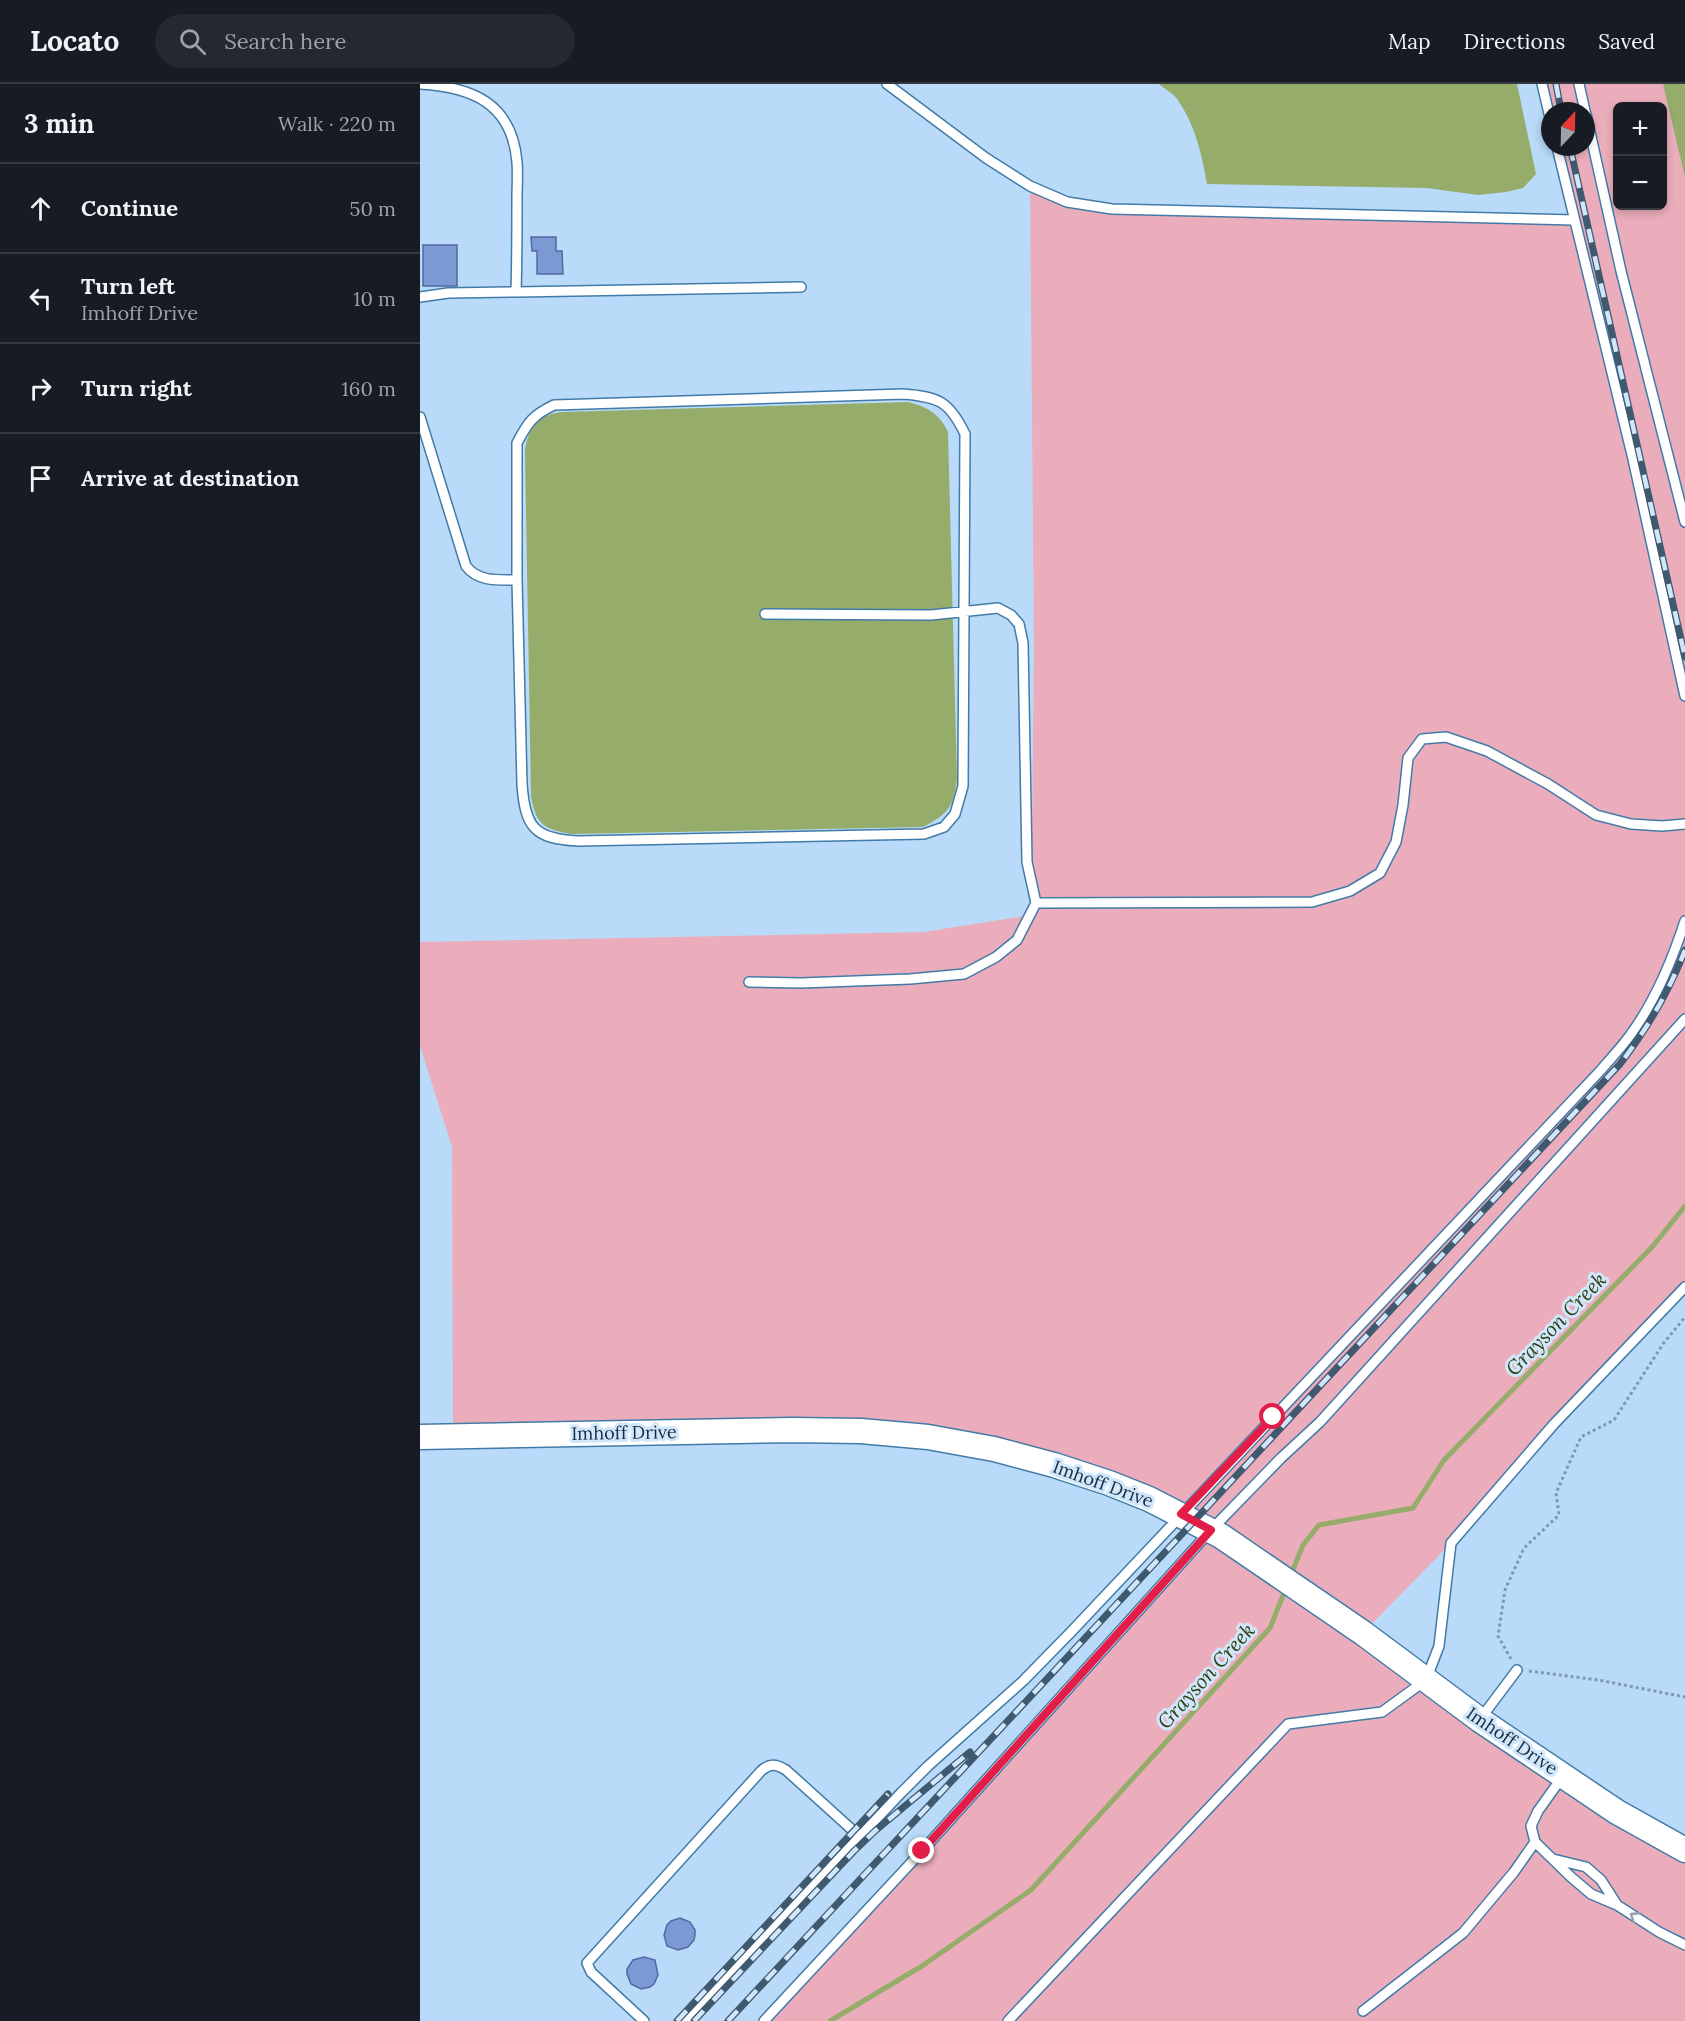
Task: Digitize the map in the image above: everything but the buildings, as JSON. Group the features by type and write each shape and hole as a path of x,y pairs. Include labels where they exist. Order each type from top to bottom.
{"street":[{"name":"Imhoff Drive","path":"420,1437 793,1430 861,1431 928,1437 994,1449 1054,1465 1109,1483 1181,1514 1216,1533 1363,1633 1480,1720 1617,1812 1685,1850"}],"lane":[{"path":"420,84 444,85 478,96 492,105 510,131 517,162 516,292"},
{"path":"887,84 1008,173 1049,196 1087,206 1574,220"},
{"path":"1542,84 1546,102"},
{"path":"1579,84 1584,102"},
{"path":"1595,152 1622,271 1685,522"},
{"path":"1559,156 1633,459 1685,696"},
{"path":"420,297 448,293 801,287"},
{"path":"903,394 923,396 939,401 955,413 965,434 963,786 955,813 944,827 924,834 558,840 542,834 532,826 524,807 517,580 517,443 526,425 537,413 555,405 903,394"},
{"path":"420,417 466,566 471,572 486,579 517,580"},
{"path":"748,982 812,982 964,974 996,957 1017,940 1036,903 1027,862 1023,643 1019,624 1011,615 998,608 931,615 765,614"},
{"path":"1036,903 1312,902 1350,891 1380,873 1396,842 1403,805 1407,758 1422,740 1446,736 1487,751 1548,784 1596,815 1631,824 1662,826 1685,824"},
{"path":"686,2021 859,1836 928,1766 1023,1681 1601,1070 1631,1034 1656,994 1674,955 1685,921"},
{"path":"764,2021 1216,1533 1281,1458 1320,1422 1685,1019"},
{"path":"1008,2021 1288,1724 1382,1712 1426,1680 1439,1646 1451,1542 1554,1424 1685,1287"},
{"path":"1480,1720 1517,1670"},
{"path":"644,2021 591,1972 587,1967 589,1959 767,1766 773,1765 786,1770 859,1836"},
{"path":"1563,1776 1538,1811 1531,1826 1535,1842 1591,1894 1617,1905 1659,1932 1685,1945"},
{"path":"1363,2012 1463,1933 1514,1872 1535,1842"},
{"path":"1551,1859 1586,1867 1601,1880 1617,1905"}],"path":[{"path":"1685,1317 1663,1344 1614,1420 1581,1437 1556,1493 1559,1515 1524,1548 1505,1590 1498,1636 1517,1670 1598,1680 1685,1697"}],"shaded area":[{"path":"1159,84 1517,84 1536,174 1523,188 1478,195 1427,188 1207,184 1200,151 1189,119 1175,97"},
{"path":"1546,84 1663,84 1685,178 1685,1287 1451,1543 1363,1633 1685,1850 1685,2021 764,2021 1211,1530 1181,1514 928,1437 453,1437 452,1147 420,1046 420,942 924,932 1031,915 1034,651 1030,186 1087,206 1574,220 1561,156 1595,156 1595,102 1549,102"},
{"path":"1663,84 1685,84 1685,178"},
{"path":"907,402 932,412 941,420 948,432 957,780 954,797 944,814 923,827 571,834 542,824 535,813 531,796 525,453 528,437 535,425 547,416 562,412"}],"waterway":[{"name":"Grayson Creek","path":"1290,1577 1303,1545 1319,1525 1413,1508 1444,1460 1653,1246 1685,1206"},
{"name":"Grayson Creek","path":"830,2021 922,1966 1031,1890 1270,1628 1286,1588"}],"railway":[{"path":"1556,84 1559,102"},
{"path":"1572,156 1685,657"},
{"path":"728,2021 1620,1064 1657,1010 1685,950"},
{"path":"694,2021 854,1851 970,1752"},
{"path":"677,2021 888,1794"}],"route":[{"path":"922,1851 1211,1530 1181,1514 1273,1417"}]}
